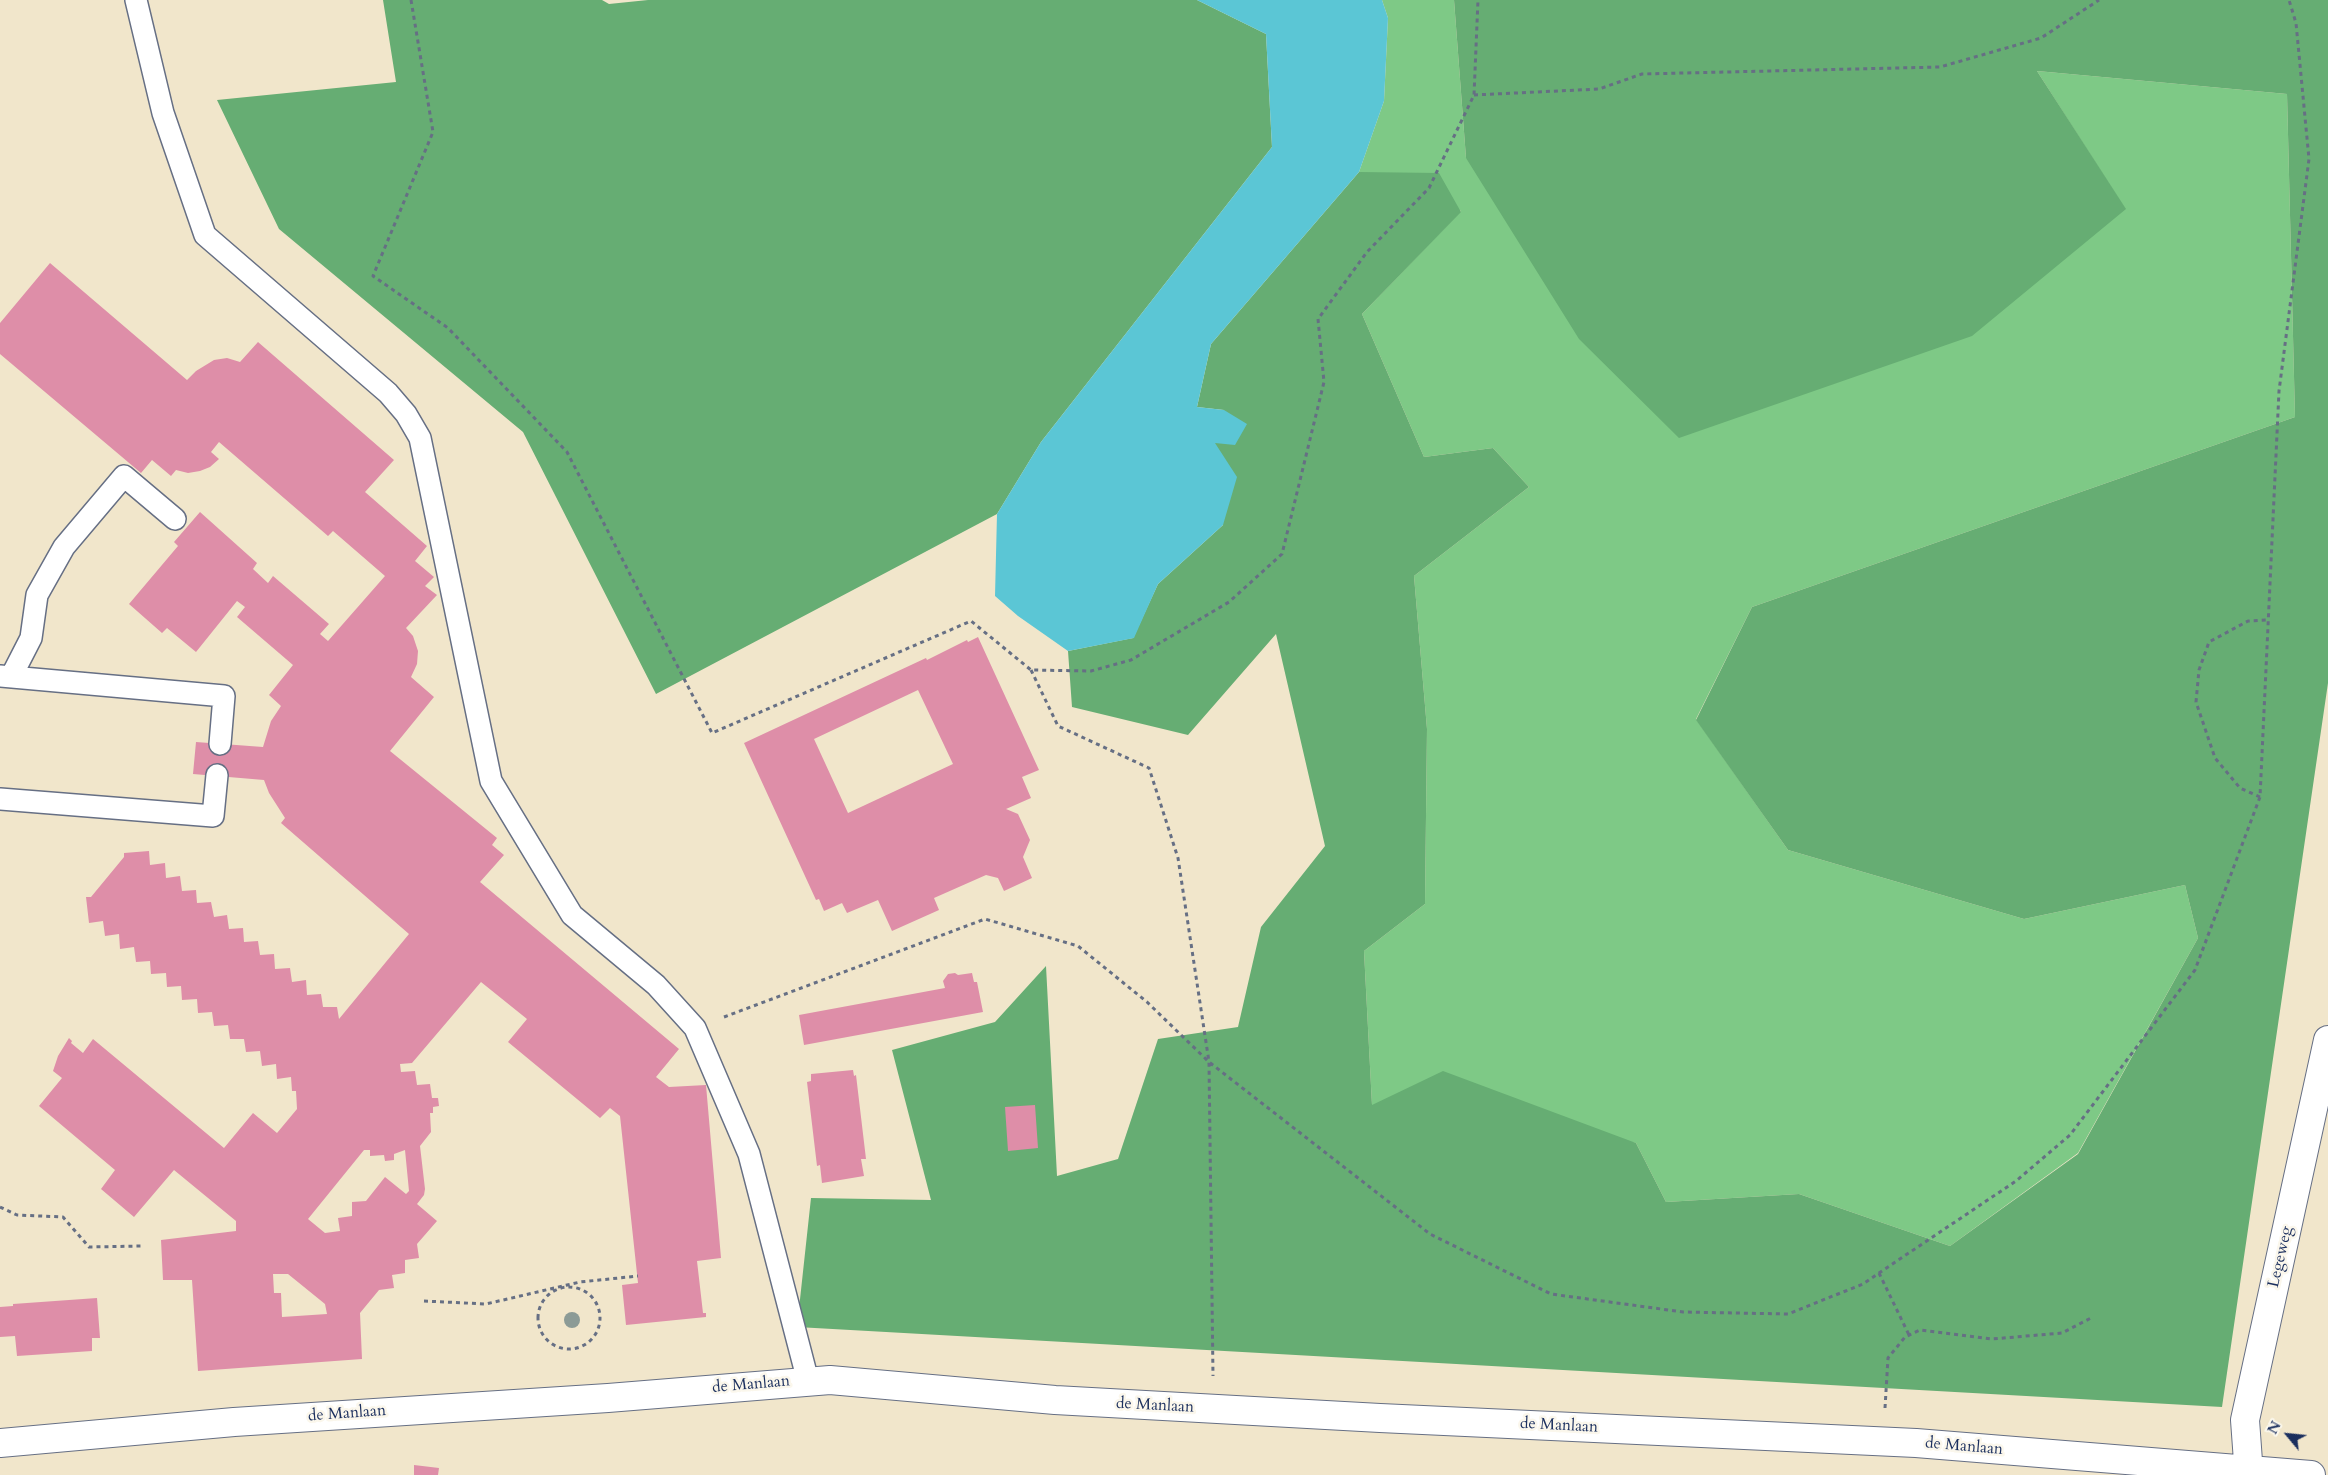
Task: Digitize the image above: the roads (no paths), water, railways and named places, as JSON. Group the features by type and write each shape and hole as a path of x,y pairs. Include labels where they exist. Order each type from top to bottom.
{"street":[{"name":"Legeweg","path":"2249,1473 2245,1420 2328,1040"},
{"name":"de Manlaan","path":"0,1443 234,1422 608,1398 830,1380 1055,1400 1883,1441 2249,1473 2311,1475"}],"lane":[{"path":"136,0 163,113 205,235 388,393 406,414 420,438 491,781 572,915 656,985 695,1028 748,1154 808,1381"},
{"path":"175,519 124,476 64,547 37,595 31,638 6,677 224,696 220,744"},
{"path":"0,799 213,816 217,775"}],"water":[{"path":"1197,0 1382,0 1388,18 1384,101 1359,172 1211,344 1197,407 1224,410 1247,424 1235,445 1215,443 1237,477 1223,525 1158,584 1134,638 1068,651 1018,616 995,596 997,514 1041,442 1272,147 1266,34"}]}
